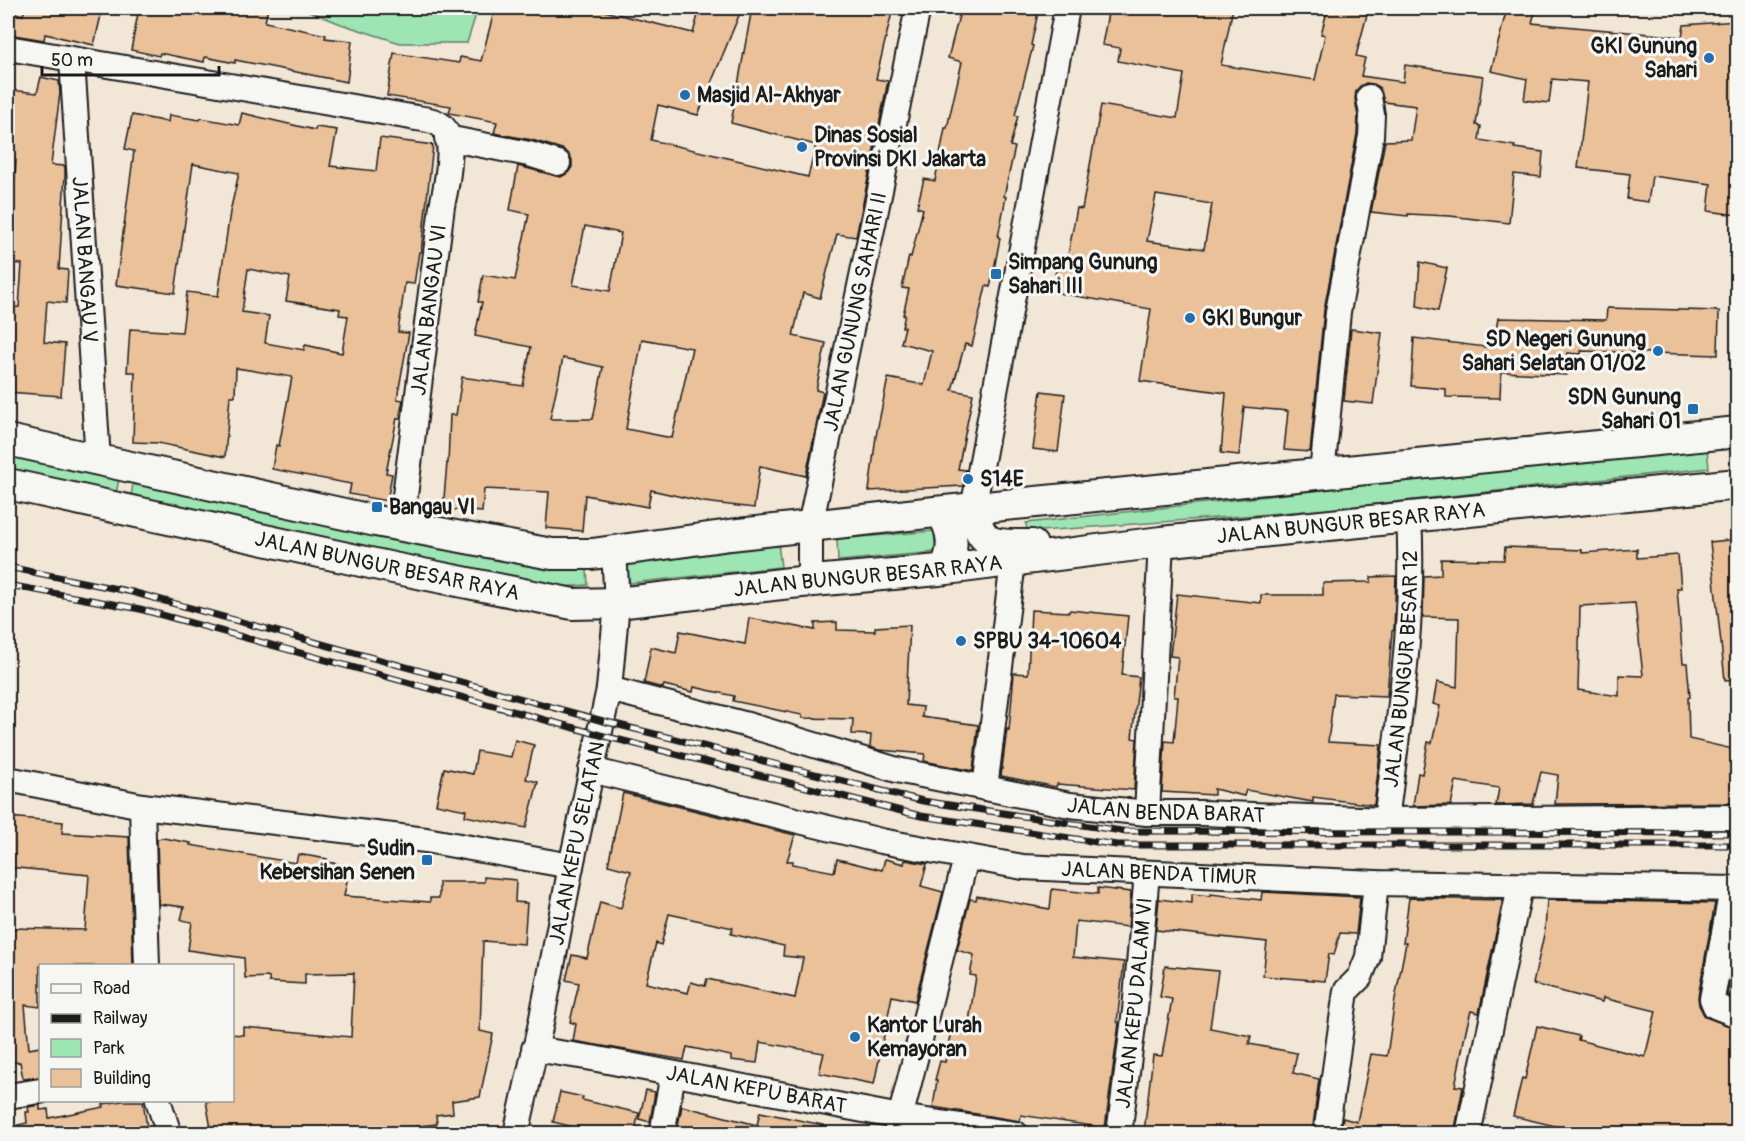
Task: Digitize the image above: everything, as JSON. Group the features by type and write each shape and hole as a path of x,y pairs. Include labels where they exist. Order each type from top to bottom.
{"main road":[{"name":"JALAN BUNGUR BESAR RAYA","path":"8,441 401,527 552,554 592,554 810,526 1737,432"},
{"name":"JALAN BUNGUR BESAR RAYA","path":"8,484 540,599 573,604 617,603 810,581 980,566 1161,542 1737,484"},
{"path":"959,511 984,538 995,544 1034,545 1070,554"},
{"path":"959,511 963,541 980,566"},
{"path":"945,569 951,558 952,534 948,522 959,511"}],"street":[{"name":"JALAN GUNUNG SAHARI II","path":"810,581 810,526 918,8"},
{"path":"959,511 1067,8"},
{"path":"8,48 435,122 443,127 447,138 529,154 558,163"},
{"name":"JALAN BANGAU V","path":"72,60 98,460"},
{"path":"1322,474 1338,312 1371,136 1372,115 1369,97"},
{"name":"JALAN BANGAU VI","path":"401,527 442,206 448,181 447,138"},
{"name":"JALAN BUNGUR BESAR 12","path":"1386,820 1408,639 1409,517"},
{"path":"1147,813 1161,542"},
{"name":"JALAN KEPU SELATAN","path":"516,1134 609,689 617,603 614,551"},
{"path":"985,788 1013,562"},
{"name":"JALAN BENDA BARAT","path":"609,689 748,725 897,770 1070,805 1147,813 1386,820 1737,818"},
{"name":"JALAN BENDA TIMUR","path":"591,770 880,841 1023,867 1376,884 1735,889"},
{"path":"8,779 142,806 426,840 571,866"},
{"path":"142,806 147,964"},
{"path":"898,1125 966,858"},
{"name":"JALAN KEPU DALAM VI","path":"1119,1134 1136,1010 1147,873"},
{"path":"1326,1134 1346,991 1360,976 1368,957 1376,884"},
{"path":"1468,1134 1520,887"},
{"path":"1735,889 1712,999 1715,1006 1737,1015"},
{"name":"JALAN KEPU BARAT","path":"534,1049 673,1074 898,1125 1016,1134"},
{"path":"662,1134 673,1074"},
{"path":"8,1096 39,1091"},
{"path":"159,1102 169,1134"}],"green space":[{"path":"301,8 478,8 467,43 400,43"},
{"path":"1707,447 1709,468 1321,510 1027,532 1026,523"},
{"path":"8,452 120,474 116,494 8,472"},
{"path":"134,477 407,540 561,570 587,570 588,585 560,587 404,559 131,496"},
{"path":"934,531 936,552 838,561 837,539"},
{"path":"778,543 781,567 630,583 625,561"}],"building":[{"path":"25,8 86,8 102,11 94,45 45,34 44,40 8,34 8,11 23,15"},
{"path":"139,8 268,8 265,22 326,35 325,38 352,41 347,82 235,60 235,63 205,57 204,62 131,50"},
{"path":"495,8 571,8 587,11 588,8 592,8 693,33 700,8 742,8 698,115 658,105 651,140 808,177 816,145 731,123 752,8 893,8 876,79 888,81 856,237 837,234 820,298 803,293 793,336 826,343 816,390 823,392 806,476 760,466 754,508 704,502 651,490 648,507 585,495 582,531 546,528 549,492 484,489 482,512 443,509 450,415 456,415 462,377 523,386 531,347 475,336 482,302 478,302 483,275 515,280 529,214 510,210 518,166 561,177 572,167 569,154 562,149 532,140 494,133 497,122 449,113 451,106 387,96 394,53 459,63 460,57 481,61","holes":["585,226 621,233 610,291 573,285","642,339 692,348 672,438 626,429","563,358 603,367 593,419 550,419"]},
{"path":"961,8 1039,8 1031,45 1033,46 1015,115 1018,116 1010,146 1015,147 1004,196 1006,197 993,275 990,287 986,286 972,346 965,344 952,390 973,394 958,469 966,470 963,486 869,491 876,436 888,378 924,385 932,351 901,343 905,327 902,327 905,315 903,315 909,289 902,288 923,209 917,207 924,179 935,181 945,128 947,128 962,62 948,58"},
{"path":"1109,8 1233,8 1221,65 1315,80 1325,35 1321,34 1328,8 1356,8 1368,11 1356,56 1365,58 1361,76 1403,82 1405,65 1483,76 1476,125 1481,126 1479,140 1543,152 1541,177 1514,174 1509,223 1450,216 1408,214 1408,216 1371,212 1385,141 1411,140 1416,106 1384,102 1380,88 1366,83 1360,86 1356,91 1355,99 1358,116 1357,134 1324,310 1310,452 1284,450 1288,411 1244,407 1239,455 1221,453 1226,393 1140,381 1151,309 1052,292 1056,269 1065,270 1077,208 1082,209 1101,105 1177,118 1184,74 1118,61 1120,48 1102,45","holes":["1156,195 1212,204 1204,249 1147,241"]},
{"path":"1507,8 1536,8 1532,23 1682,37 1684,25 1737,21 1737,215 1708,211 1711,184 1652,176 1648,202 1627,199 1630,174 1578,168 1588,82 1552,79 1549,103 1524,100 1527,79 1491,71"},
{"path":"41,77 59,81 60,93 51,165 65,166 59,269 68,270 66,303 47,301 44,342 65,344 61,396 8,392 8,308 19,307 22,264 8,263 8,205 13,205 16,160 11,160 14,129 8,129 8,115 11,90 37,93"},
{"path":"242,113 315,130 316,127 337,130 330,166 376,171 380,138 433,145 421,252 419,252 414,284 405,283 398,332 409,333 397,399 403,400 386,473 392,474 387,501 349,494 351,484 272,469 276,445 279,446 292,377 236,368 235,396 230,396 225,457 158,443 133,442 135,372 127,372 130,329 182,332 187,292 218,296 230,212 239,173 193,164 175,293 116,285 134,151 125,149 132,115 168,122 169,115 239,125","holes":["248,269 290,277 286,301 340,309 339,315 348,316 342,353 305,345 304,350 265,343 269,316 242,312"]},
{"path":"1420,262 1447,268 1438,311 1417,306"},
{"path":"1607,308 1719,311 1718,355 1581,351 1581,354 1567,353 1567,375 1501,372 1500,398 1446,397 1446,389 1411,386 1414,338 1493,348 1498,318 1606,320"},
{"path":"1351,329 1382,333 1373,404 1344,401"},
{"path":"1041,391 1065,394 1058,452 1033,449"},
{"path":"1737,539 1737,679 1725,680 1710,542"},
{"path":"1505,547 1582,550 1582,553 1637,549 1637,558 1678,555 1681,588 1677,588 1683,663 1687,663 1690,697 1688,698 1689,739 1737,750 1733,782 1737,783 1737,803 1555,804 1558,775 1541,772 1533,804 1496,805 1499,788 1456,781 1451,805 1413,806 1418,773 1422,774 1428,742 1432,743 1440,706 1433,704 1437,682 1457,687 1459,618 1423,617 1424,576 1441,575 1441,559 1504,560","holes":["1635,603 1643,676 1619,675 1619,696 1578,690 1580,606"]},
{"path":"1396,576 1394,630 1392,631 1387,696 1334,694 1328,742 1381,745 1374,805 1313,797 1313,802 1246,790 1244,796 1214,789 1214,795 1162,792 1165,741 1174,742 1178,697 1174,697 1178,657 1170,656 1177,594 1261,603 1261,595 1323,595 1323,583 1371,582 1371,577"},
{"path":"1031,610 1069,612 1070,610 1128,616 1122,675 1139,677 1132,738 1137,739 1134,790 1057,784 1056,787 1001,776 1007,729 1009,730 1014,673 1028,674"},
{"path":"749,618 815,630 815,623 837,622 837,630 875,631 875,627 910,625 906,705 923,707 922,717 978,725 973,771 924,761 925,754 879,750 870,747 871,735 852,734 853,719 802,718 802,715 733,701 734,696 694,687 693,692 644,683 651,647 676,653 680,631 745,644"},
{"path":"515,740 534,745 526,779 538,782 526,828 465,816 466,810 436,804 444,768 473,774 477,751 511,757"},
{"path":"623,793 795,835 787,861 793,861 792,864 834,872 837,859 882,870 885,859 904,864 905,860 927,864 921,886 943,892 915,1001 892,996 874,1084 819,1073 824,1053 760,1042 757,1063 731,1060 731,1056 687,1047 684,1060 573,1041 576,1024 570,1022 579,983 566,980 572,955 587,958 600,902 621,908 631,871 608,865","holes":["669,914 733,928 731,934 784,946 783,956 803,958 795,998 707,979 705,986 691,982 688,993 646,983 656,943 661,945"]},
{"path":"8,817 63,822 62,833 129,837 133,964 39,964 39,1007 25,1005 29,1049 39,1047 39,1077 23,1079 20,1062 8,1063 8,950 12,951 13,928 85,930 89,875 8,867"},
{"path":"163,838 191,843 190,845 296,863 298,854 350,866 344,896 430,902 430,898 439,898 439,882 484,882 484,877 516,880 515,902 527,903 524,944 483,941 480,1031 493,1034 480,1097 452,1101 453,1113 436,1115 437,1124 404,1128 405,1134 212,1134 206,1102 234,1102 234,1034 243,1035 243,1027 351,1037 354,973 305,974 305,984 269,982 269,977 245,978 244,958 188,950 192,922 181,920 184,907 159,904 157,839"},
{"path":"1098,888 1131,892 1128,927 1076,921 1073,957 1124,962 1117,1022 1119,1023 1105,1128 1021,1115 1020,1121 933,1107 937,1080 935,1080 940,1061 945,1062 952,1025 968,1028 976,976 970,975 974,955 957,950 970,899 976,900 977,896 1050,909 1052,889 1098,894"},
{"path":"1262,892 1360,897 1356,934 1340,933 1334,955 1329,954 1325,981 1263,976 1267,942 1156,930 1159,899 1192,903 1192,894 1211,896 1211,894 1261,900"},
{"path":"1409,898 1503,900 1479,1013 1471,1011 1466,1030 1455,1086 1463,1087 1454,1134 1340,1134 1343,1118 1357,1122 1371,1054 1387,1056 1406,943 1403,943"},
{"path":"1547,900 1715,903 1698,997 1705,1017 1737,1029 1737,1134 1562,1134 1564,1128 1513,1116 1522,1078 1525,1079 1537,1026 1579,1036 1578,1040 1645,1057 1656,1011 1603,998 1602,1002 1533,984 1545,930"},
{"path":"1737,938 1737,999 1727,995"},
{"path":"1165,966 1218,971 1210,1028 1251,1036 1249,1044 1297,1053 1293,1073 1319,1079 1312,1134 1144,1132 1153,1055 1162,1056 1172,999 1160,997"},
{"path":"646,1090 655,1092 650,1122 639,1119"},
{"path":"560,1092 583,1097 582,1100 639,1113 634,1134 585,1134 586,1130 553,1122"},
{"path":"143,1102 148,1134 19,1134 18,1125 27,1123 28,1107 40,1105 40,1110 48,1109 49,1118 104,1107 103,1104"},
{"path":"682,1106 757,1125 760,1112 823,1125 822,1134 697,1134 677,1129"}],"railway":[{"path":"8,567 132,592 603,721 923,801 1122,831 1738,833"},
{"path":"8,585 140,609 600,735 921,816 1117,845 1738,845"}],"place":[{"name":"GKI Gunung Sahari","path":"1709,58"},
{"name":"Masjid Al-Akhyar","path":"685,95"},
{"name":"Dinas Sosial Provinsi DKI Jakarta","path":"802,147"},
{"name":"Simpang Gunung Sahari III","path":"996,274"},
{"name":"GKI Bungur","path":"1190,318"},
{"name":"SD Negeri Gunung Sahari Selatan 01/02","path":"1658,351"},
{"name":"SDN Gunung Sahari 01","path":"1693,409"},
{"name":"S14E","path":"968,479"},
{"name":"Bangau VI","path":"377,507"},
{"name":"SPBU 34-10604","path":"961,641"},
{"name":"Sudin Kebersihan Senen","path":"427,860"},
{"name":"Kantor Lurah Kemayoran","path":"855,1037"}]}
